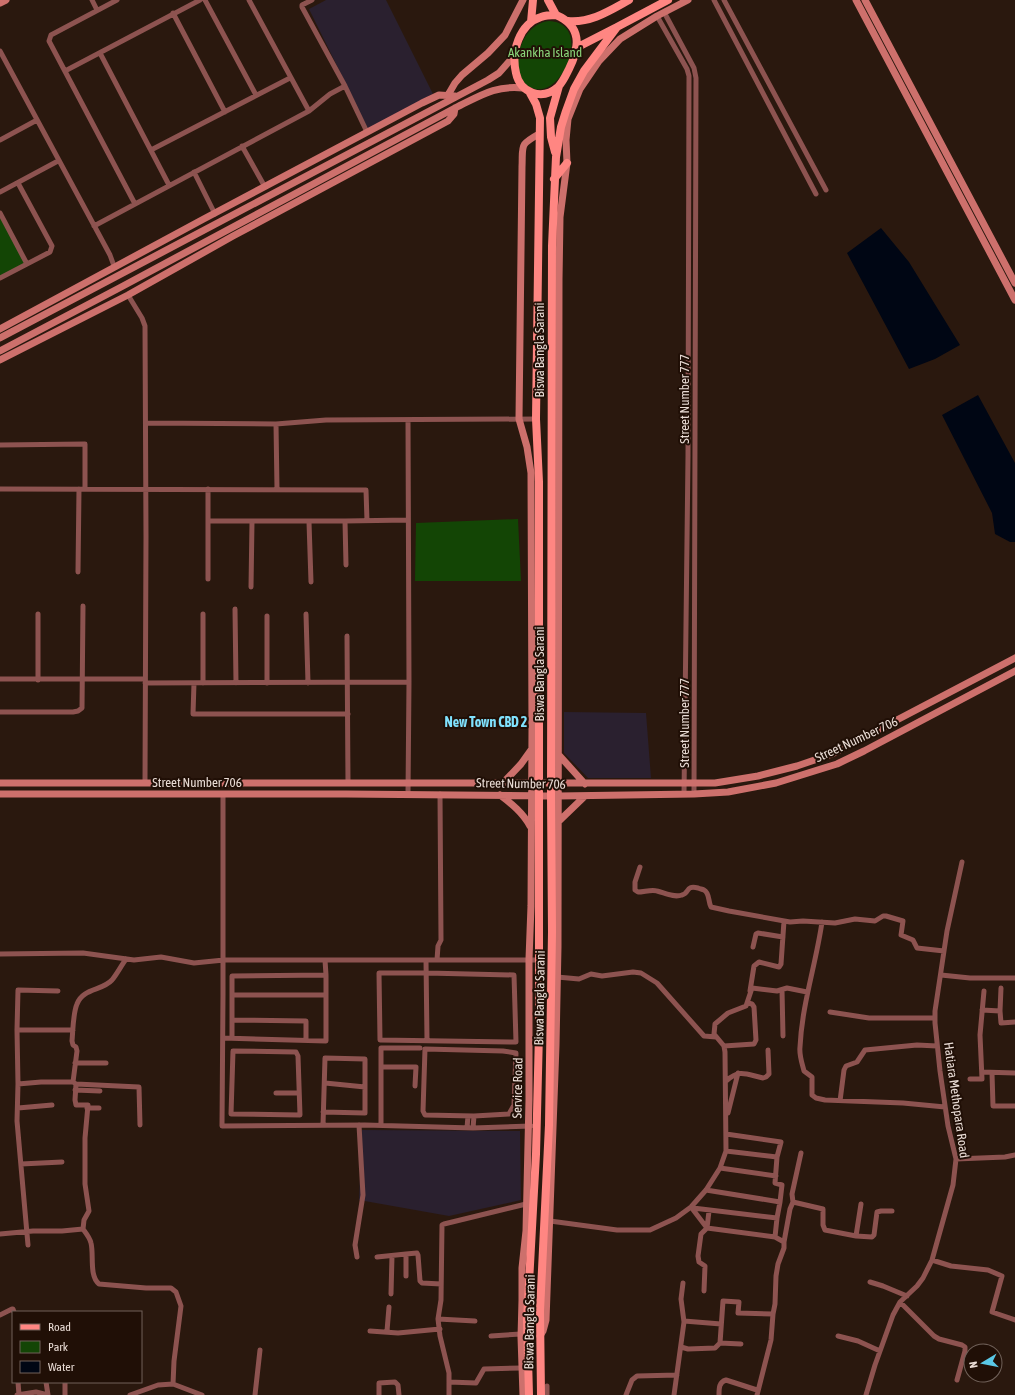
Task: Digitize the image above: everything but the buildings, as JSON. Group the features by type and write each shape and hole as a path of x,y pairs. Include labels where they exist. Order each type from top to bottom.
{"main road":[{"path":"531,22 533,0"},
{"path":"548,0 556,15"},
{"path":"559,86 546,93 538,95 526,90 516,74 514,56 517,43 523,30 531,22 541,17 556,15 568,21 584,21 592,19 629,0"},
{"name":"Biswa Bangla Sarani","path":"541,1395 540,1336 550,1103 554,796 554,179 556,157 566,111 574,88 584,71 617,27 668,0"},
{"path":"556,157 551,137 550,118 559,86 574,58 576,48 575,32 568,21"},
{"path":"576,48 617,27"},
{"name":"Biswa Bangla Sarani","path":"526,90 539,111 540,118 536,419 539,482 534,783 539,960 539,1033 532,1126 527,1320 529,1395"},
{"path":"554,179 567,163"}],"street":[{"path":"0,3 6,0"},
{"path":"92,0 97,10"},
{"path":"117,0 51,35 49,39 135,204"},
{"path":"65,71 200,0"},
{"path":"205,0 256,95"},
{"path":"249,0 308,111"},
{"path":"312,0 302,5 302,7 345,86 367,132"},
{"path":"451,96 455,83 462,75 488,53 505,35 523,0"},
{"path":"555,284 560,216 567,163 566,140 568,119 580,89 598,61 620,39 657,16 688,0"},
{"path":"714,0 816,194"},
{"path":"724,0 826,190"},
{"path":"856,0 1015,300"},
{"path":"865,0 1015,283"},
{"name":"Street Number 777","path":"664,12 694,68 696,78 694,794"},
{"path":"173,13 225,112"},
{"name":"Street Number 777","path":"657,16 687,69 689,76 688,456 684,794"},
{"path":"0,51 110,255 114,266"},
{"path":"100,53 169,185"},
{"path":"0,338 451,96 494,76 506,66 514,56"},
{"path":"151,150 290,78"},
{"path":"94,226 308,111 330,94 345,86"},
{"path":"0,351 130,283 455,108 496,89 510,87 526,90"},
{"path":"0,329 114,266 215,214 422,103 439,95 451,96"},
{"path":"915,111 922,107"},
{"path":"0,360 128,295 233,236 448,121 455,108"},
{"path":"0,140 37,120"},
{"path":"534,783 531,748 531,473 527,448 519,419 522,149 526,142 539,134"},
{"path":"242,146 265,187"},
{"path":"0,192 58,161"},
{"path":"194,172 215,214"},
{"path":"0,278 50,252 52,246 18,183"},
{"path":"0,213 27,264"},
{"path":"128,295 142,318 145,326 145,782"},
{"path":"9,333 14,321"},
{"path":"19,351 24,338"},
{"path":"146,423 276,424 326,420 536,419"},
{"path":"408,420 408,794"},
{"path":"276,424 277,489"},
{"path":"554,783 558,754 555,439"},
{"path":"0,445 85,444 85,489"},
{"path":"0,489 366,490 367,521"},
{"path":"78,572 79,489"},
{"path":"208,489 208,579"},
{"path":"209,521 309,522 408,520"},
{"path":"345,521 346,565"},
{"path":"251,587 252,522"},
{"path":"309,522 311,582"},
{"path":"0,712 78,711 82,708 84,606"},
{"path":"235,609 236,683"},
{"path":"38,614 38,680"},
{"path":"203,614 203,683"},
{"path":"306,614 308,683"},
{"path":"267,616 267,683"},
{"path":"348,636 348,783"},
{"name":"Street Number 706","path":"0,783 715,783 758,776 797,766 832,754 1015,658"},
{"name":"Street Number 706","path":"0,794 440,794 585,796 728,792 776,783 838,764 1015,671"},
{"path":"0,679 194,683 409,682"},
{"path":"194,683 193,714 348,714"},
{"path":"503,783 524,760 531,748"},
{"path":"558,754 585,784"},
{"path":"223,794 224,960 222,1126 359,1125 467,1128 532,1126"},
{"path":"438,960 438,946 441,940 440,794"},
{"path":"499,795 512,804 526,819 530,826"},
{"name":"Service Road","path":"523,1395 521,1334 522,1268 532,1126 529,1060 529,959 531,906 530,826 534,796"},
{"path":"540,1336 546,1320 556,1046 558,822 554,796"},
{"path":"558,822 585,796"},
{"name":"Hatiara Methopara Road","path":"866,1395 893,1315 900,1302 923,1278 932,1260 953,1185 956,1159 945,1107 935,1018 947,931 962,862"},
{"path":"640,867 635,882 636,892 657,890 668,895 684,895 690,888 693,887 704,890 707,893 709,905 711,907 784,921 822,922 835,924 855,919 872,921 886,916 901,919 904,922 901,935 913,940 917,948 944,951"},
{"path":"550,1221 617,1230 650,1230 676,1218 692,1207 706,1190 720,1168 726,1151 726,1081 724,1046 716,1037 714,1029 715,1024 728,1012 743,1008 748,1003 754,966 756,963 759,962 779,967 781,964 784,921"},
{"path":"822,922 817,952 807,992 800,1048 804,1071 812,1076 812,1095 816,1098 840,1101 903,1103 945,1107"},
{"path":"754,947 756,934 758,933 783,937"},
{"path":"0,954 83,953 134,960 146,960 161,957 194,963 224,960 539,960"},
{"path":"98,1108 88,1108 88,1105 76,1105 75,1063 77,1052 72,1041 77,1004 81,997 88,991 102,988 112,980 126,959"},
{"path":"223,1038 326,1040 326,960"},
{"path":"426,960 428,1040"},
{"path":"557,977 581,978 590,974 602,976 633,972 641,973 657,983 704,1036 716,1037"},
{"path":"427,973 514,975 516,1042 428,1040 380,1040 379,974 427,973"},
{"path":"232,1038 232,976 326,975"},
{"path":"941,975 970,978 1015,978"},
{"path":"750,991 754,988 777,991 787,988 807,992"},
{"path":"1001,988 1001,1023 1015,1022"},
{"path":"28,1245 18,1108 18,990 58,991"},
{"path":"782,990 783,1036"},
{"path":"970,1079 982,1079 980,1035 984,991"},
{"path":"233,995 326,995"},
{"path":"724,1046 754,1044 756,1040 754,1007 752,1004 748,1003"},
{"path":"982,1010 1000,1011"},
{"path":"830,1012 869,1018 935,1018"},
{"path":"232,1020 306,1021 306,1040"},
{"path":"17,1030 73,1030"},
{"path":"840,1101 844,1070 846,1066 857,1062 865,1050 917,1045 937,1046"},
{"path":"381,1126 381,1048 420,1048"},
{"path":"425,1049 516,1053 514,1105 509,1114 474,1116 425,1115 423,1111 425,1049"},
{"path":"233,1050 296,1052 298,1056 300,1115 271,1114 231,1114 233,1050"},
{"path":"726,1081 734,1074 738,1073 763,1078 766,1077 769,1074 768,1050"},
{"path":"323,1112 365,1113 365,1059 325,1058 323,1112 323,1125"},
{"path":"75,1063 106,1063"},
{"path":"381,1067 416,1067 415,1086"},
{"path":"982,1072 1015,1073"},
{"path":"726,1120 738,1073"},
{"path":"992,1073 992,1106 1015,1106"},
{"path":"18,1084 41,1082 139,1087 140,1125"},
{"path":"324,1083 364,1087"},
{"path":"75,1090 100,1091"},
{"path":"276,1093 299,1093"},
{"path":"18,1108 52,1105"},
{"path":"88,1108 85,1138 85,1184 89,1211 84,1220 83,1229 91,1242 94,1275 96,1281 100,1284 146,1288 171,1288 176,1292 181,1306 174,1362 173,1384"},
{"path":"271,1114 271,1126"},
{"path":"467,1128 468,1116"},
{"path":"474,1116 474,1128"},
{"path":"357,1257 355,1245 363,1195 359,1125"},
{"path":"726,1134 781,1142 777,1157 775,1183 782,1185 775,1237"},
{"path":"726,1151 777,1157"},
{"path":"719,1395 720,1384 722,1381 726,1380 757,1392 771,1340 773,1314 776,1304 776,1276 778,1264 784,1248 790,1209 793,1202 792,1194 801,1153"},
{"path":"956,1159 1005,1157 1015,1155"},
{"path":"21,1164 62,1162"},
{"path":"720,1168 776,1176"},
{"path":"706,1190 780,1202"},
{"path":"793,1202 823,1209 822,1225 825,1230 856,1236 872,1237 874,1235 877,1212 881,1210 892,1211"},
{"path":"448,1395 449,1373 438,1319 441,1284 442,1226 444,1224 526,1204"},
{"path":"856,1236 861,1204"},
{"path":"692,1207 709,1211 777,1218"},
{"path":"692,1207 707,1228 775,1237 784,1242"},
{"path":"704,1291 705,1266 699,1262 698,1256 701,1234 707,1228 709,1211"},
{"path":"0,1234 27,1231 62,1231 83,1229"},
{"path":"406,1254 406,1276"},
{"path":"377,1257 417,1254 420,1281 422,1283 441,1284"},
{"path":"391,1294 392,1256"},
{"path":"932,1260 951,1266 988,1270 1002,1276 992,1312 1015,1320"},
{"path":"870,1282 907,1296"},
{"path":"674,1395 684,1321 682,1299 683,1283"},
{"path":"681,1347 688,1349 715,1348 720,1343 723,1301 739,1302 738,1312 773,1314"},
{"path":"900,1302 934,1336 964,1347 965,1351 957,1380"},
{"path":"387,1332 389,1306"},
{"path":"0,1315 12,1309 14,1309 14,1311"},
{"path":"438,1319 475,1321"},
{"path":"684,1321 721,1324"},
{"path":"370,1331 398,1333 440,1329"},
{"path":"491,1336 521,1334"},
{"path":"838,1336 858,1341 880,1351"},
{"path":"720,1343 741,1344"},
{"path":"255,1395 260,1350"},
{"path":"449,1382 476,1383 484,1369 522,1368"},
{"path":"626,1395 632,1380 637,1376 677,1375"},
{"path":"379,1395 379,1383 395,1382 398,1385 399,1395"},
{"path":"18,1383 21,1395 36,1392 48,1395 46,1383"},
{"path":"65,1383 65,1395"},
{"path":"130,1395 158,1385 173,1384 202,1395"},
{"path":"547,1386 547,1395"}],"shaded area":[{"path":"326,0 386,0 433,94 368,129 309,9"},
{"path":"564,712 646,713 651,778 588,778 564,753"},
{"path":"362,1130 520,1131 521,1200 449,1216 359,1200"}],"green space":[{"name":"Akankha Island","path":"549,21 563,25 570,35 571,47 568,61 562,74 553,84 542,89 530,87 520,76 518,69 521,46 528,33 535,26"},
{"path":"0,213 27,264 0,276"},
{"path":"518,519 521,581 415,581 416,523"}],"water":[{"path":"881,228 909,262 960,345 935,359 909,369 847,253"},
{"path":"978,395 1015,463 1015,542 1010,542 995,534 992,513 942,415"}],"district":[{"name":"New Town CBD 2","path":"486,722"}]}
